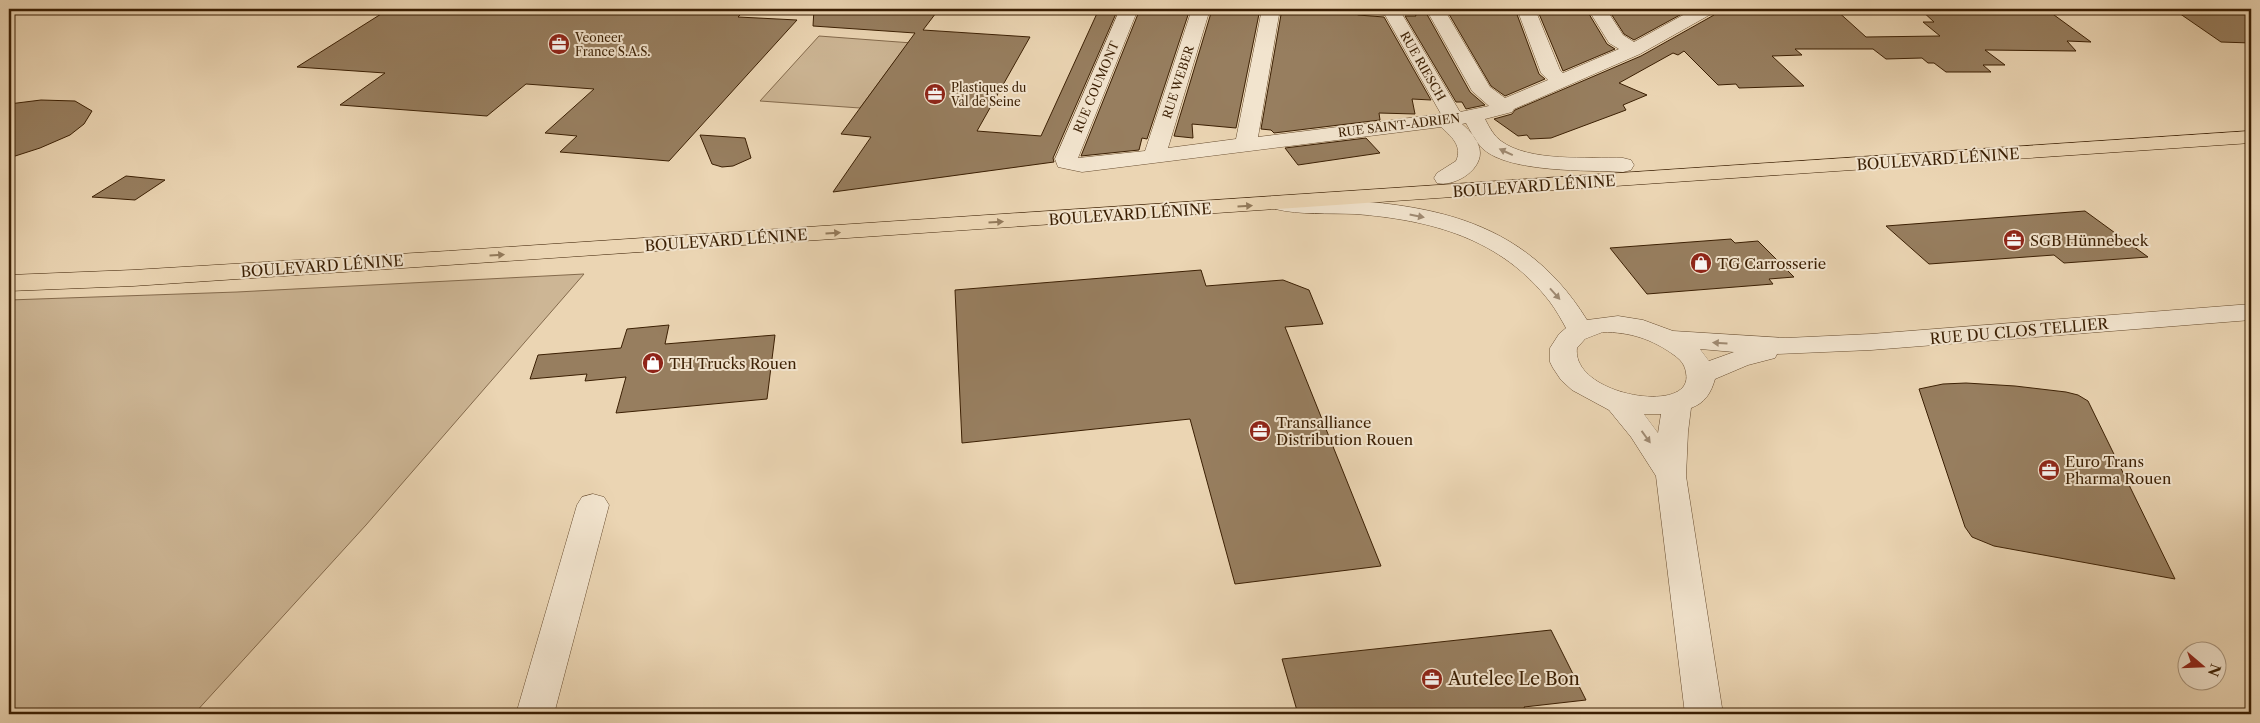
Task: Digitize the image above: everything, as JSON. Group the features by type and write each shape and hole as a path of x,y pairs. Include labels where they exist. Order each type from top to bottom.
{"main road":[{"name":"BOULEVARD LÉNINE","path":"9,268 180,261 2251,124"},
{"name":"BOULEVARD LÉNINE","path":"9,283 183,275 1281,204 2251,137"}],"street":[{"name":"RUE COUMONT","path":"1069,164 1066,160 1129,9"},
{"name":"RUE WEBER","path":"1154,154 1201,9"},
{"path":"1246,145 1271,9"},
{"name":"RUE RIESCH","path":"1364,9 1391,10 1457,118"},
{"path":"1435,9 1482,92 1504,108"},
{"path":"1526,9 1551,73 1562,82"},
{"path":"1597,9 1616,39 1632,50"},
{"name":"RUE SAINT-ADRIEN","path":"1069,164 1082,165 1154,154 1246,145 1457,118 1504,108 1632,50 1708,9"},
{"path":"1457,118 1492,146 1509,155 1552,161 1623,165"},
{"path":"1444,178 1464,166 1469,157 1468,145 1462,135 1457,118"},
{"path":"1281,204 1394,212 1437,220 1475,231 1524,262 1558,296 1581,330 1570,336 1564,345 1565,365 1573,376 1585,386 1617,401 1655,406 1678,402 1694,394 1700,385 1701,375"},
{"name":"RUE DU CLOS TELLIER","path":"1666,338 1786,346 1871,342 2251,312"},
{"name":"RUE DU CLOS TELLIER","path":"1581,330 1612,324 1640,328 1666,338 1691,355 1698,365 1701,375 1738,359 1786,346"},
{"path":"1617,401 1646,437 1671,476"},
{"path":"1678,402 1673,432 1671,476 1704,714"},
{"path":"535,714 593,505"}],"shaded area":[{"path":"819,36 912,43 903,50 860,108 760,101"},
{"path":"584,274 366,525 194,714 9,714 9,300 237,292"}],"building":[{"path":"389,9 626,9 697,14 702,9 746,9 738,17 797,20 669,161 560,152 577,136 545,133 594,89 526,84 487,116 340,105 385,73 297,67"},
{"path":"814,9 939,9 923,30 1030,37 977,131 1041,136 1099,9 1118,9 1053,158 1054,162 833,192 871,137 841,134 915,33 813,26"},
{"path":"1140,9 1189,12 1147,139 1142,138 1139,150 1081,156"},
{"path":"1216,9 1260,9 1236,128 1192,124 1193,138 1174,136 1211,13 1215,13"},
{"path":"1282,9 1355,13 1358,15 1384,17 1431,100 1412,99 1415,114 1379,113 1380,120 1274,133 1271,130 1261,129"},
{"path":"1413,9 1424,9 1470,92 1485,105 1466,109 1462,102 1456,102 1405,16 1416,16"},
{"path":"1446,9 1515,9 1539,74 1545,79 1505,96 1491,86"},
{"path":"1537,9 1586,9 1607,44 1615,49 1563,71"},
{"path":"1608,9 1691,9 1634,40 1624,34"},
{"path":"1718,9 1835,9 1866,37 1940,36 1923,22 1934,22 1920,9 2050,12 2091,42 2067,41 2076,51 1985,50 2005,65 1983,65 1991,72 1946,72 1934,63 1928,63 1922,58 1886,59 1873,49 1795,49 1802,55 1772,56 1804,86 1739,88 1736,84 1718,85 1684,51 1678,55 1673,53 1619,83 1647,95 1623,105 1626,110 1551,138 1530,139 1527,135 1518,136 1494,119 1512,114 1515,110 1641,56 1714,15"},
{"path":"2176,11 2251,12 2251,43 2221,42"},
{"path":"41,100 75,101 92,111 84,124 70,135 40,148 9,158 9,104"},
{"path":"700,135 745,138 751,158 733,166 722,167 712,164"},
{"path":"1366,138 1380,153 1298,165 1285,148"},
{"path":"126,176 165,180 135,200 92,197"},
{"name":"SGB Hünnebeck","path":"2085,211 2148,257 2064,263 2054,255 1929,264 1886,226"},
{"name":"TG Carrosserie","path":"1731,239 1735,243 1758,241 1794,277 1769,279 1773,284 1647,294 1610,248"},
{"name":"Transalliance Distribution Rouen","path":"1201,270 1206,286 1283,280 1309,290 1323,324 1285,327 1381,566 1235,584 1190,419 962,443 955,290"},
{"name":"TH Trucks Rouen","path":"669,325 665,344 775,335 767,399 616,413 626,377 585,381 587,374 530,379 538,355 621,348 627,329"},
{"name":"Euro Trans Pharma Rouen","path":"1966,383 2066,392 2078,395 2088,401 2175,579 1994,546 1972,537 1965,527 1919,389 1943,384"},
{"name":"Autelec Le Bon","path":"1551,630 1586,700 1524,707 1527,714 1298,714 1282,659"}],"place":[{"name":"Veoneer France S.A.S.","path":"559,44"},
{"name":"Plastiques du Val de Seine","path":"935,94"},
{"name":"SGB Hünnebeck","path":"2014,240"},
{"name":"TG Carrosserie","path":"1701,263"},
{"name":"TH Trucks Rouen","path":"653,363"},
{"name":"Transalliance Distribution Rouen","path":"1260,431"},
{"name":"Euro Trans Pharma Rouen","path":"2049,470"},
{"name":"Autelec Le Bon","path":"1432,679"}]}
